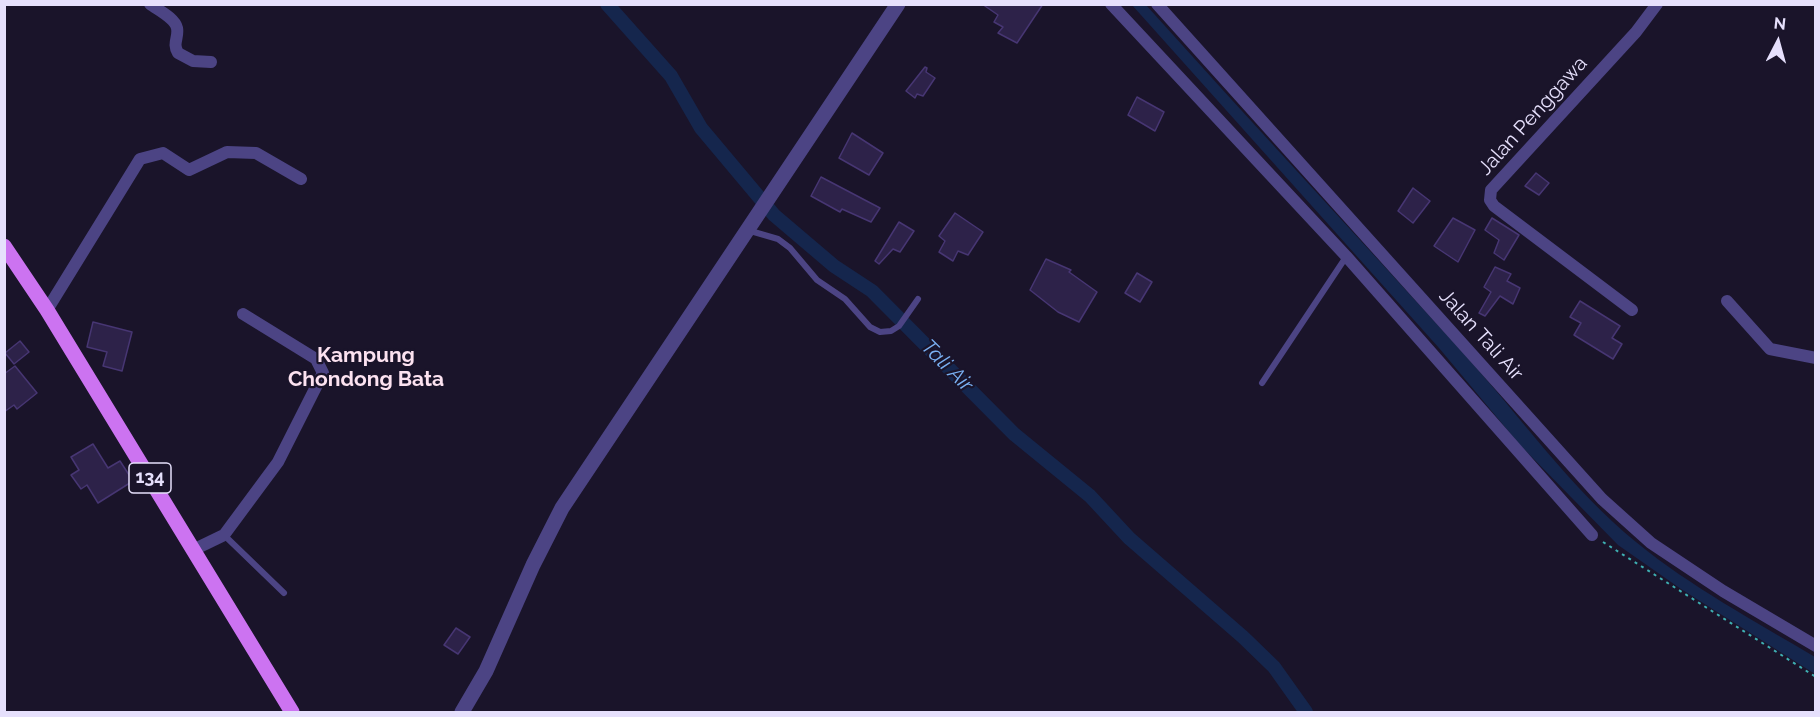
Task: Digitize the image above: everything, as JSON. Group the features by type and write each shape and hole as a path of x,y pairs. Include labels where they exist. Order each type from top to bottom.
{"main road":[{"name":"134","path":"4,246 47,310 292,712"}],"street":[{"path":"150,4 175,24 177,33 174,43 178,53 193,61 212,62"},
{"path":"468,710 562,508 898,4"},
{"path":"1111,4 1346,256 1592,535"},
{"name":"Jalan Tali Air","path":"1157,4 1602,499 1651,543 1723,591 1815,646"},
{"name":"Jalan Penggawa","path":"1632,310 1494,206 1490,195 1491,190 1636,32 1657,4"},
{"path":"47,310 140,159 163,153 189,170 227,152 258,153 301,179"},
{"path":"1728,301 1770,349 1815,358"},
{"path":"193,550 224,535 279,460 323,373 316,359 243,314"}],"lane":[{"path":"747,230 778,239 790,248 811,274 859,311 870,327 880,332 891,331 898,326 918,299"},
{"path":"1262,383 1346,256"},
{"path":"224,535 284,593"}],"path":[{"path":"1592,535 1815,677"}],"water":[{"path":"1132,5 1146,5 1464,354 1589,499 1636,542 1679,574 1815,657 1815,674 1681,589 1618,545 1520,445 1439,348"}],"building":[{"path":"982,4 1043,4 1017,43 998,33 1003,27 994,22 998,15"},
{"path":"925,67 926,72 935,78 923,96 917,94 915,98 906,91"},
{"path":"1137,97 1164,112 1155,131 1128,115"},
{"path":"852,133 883,153 869,175 839,158"},
{"path":"1536,173 1549,183 1539,195 1525,186"},
{"path":"821,177 880,208 871,222 842,209 840,212 811,196"},
{"path":"1413,188 1430,201 1413,223 1398,211"},
{"path":"955,213 983,232 968,255 958,251 953,261 939,252 945,241 939,236"},
{"path":"1453,218 1475,230 1458,262 1434,246"},
{"path":"1492,218 1519,235 1504,260 1494,253 1499,240 1485,230"},
{"path":"899,222 914,231 900,252 893,249 879,264 875,261"},
{"path":"1046,259 1071,270 1069,272 1097,292 1079,322 1058,312 1030,290"},
{"path":"1495,267 1511,274 1507,281 1520,288 1513,304 1500,296 1485,316 1479,313 1491,292 1484,287"},
{"path":"1137,273 1152,282 1140,302 1125,293"},
{"path":"1580,301 1620,326 1612,338 1622,344 1613,359 1574,335 1581,323 1570,317"},
{"path":"93,322 132,332 122,371 103,366 107,352 87,347"},
{"path":"20,341 29,352 14,364 5,353"},
{"path":"15,366 37,393 17,409 14,405 4,412 4,374"},
{"path":"93,444 108,468 120,461 133,481 98,503 87,485 81,489 71,475 79,470 71,457"},
{"path":"456,628 470,637 458,654 444,645"}],"waterway":[{"name":"Tali Air","path":"607,4 671,76 701,128 774,215 834,266 872,291 1014,434 1090,496 1129,538 1243,637 1274,667 1306,712"}],"district":[{"name":"Kampung Chondong Bata","path":"366,368"}]}
